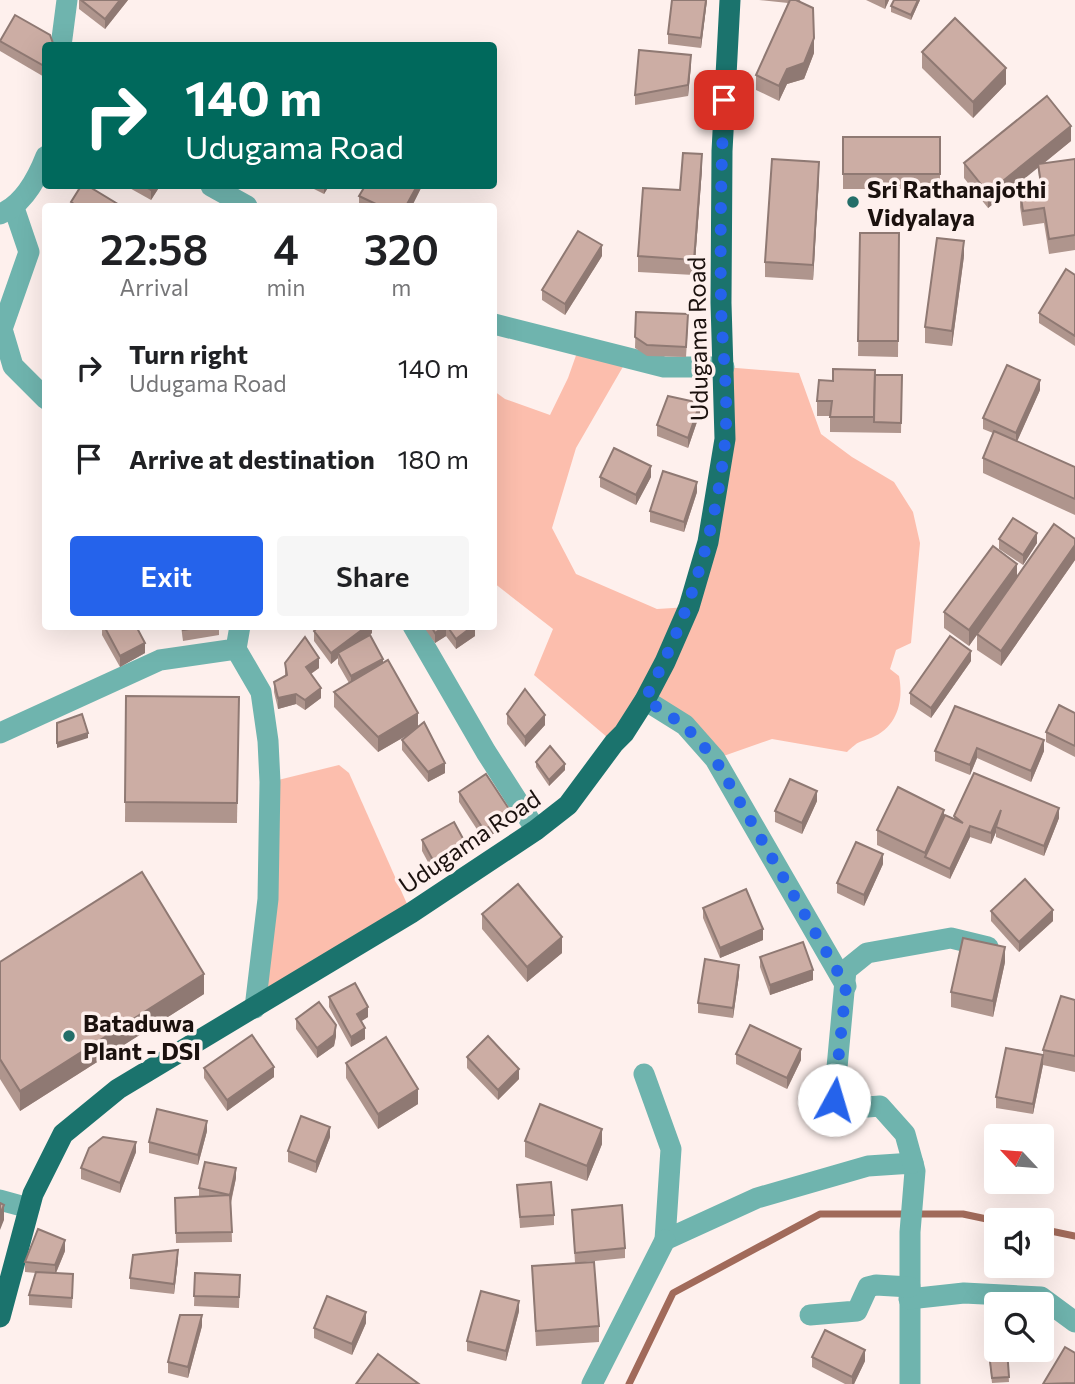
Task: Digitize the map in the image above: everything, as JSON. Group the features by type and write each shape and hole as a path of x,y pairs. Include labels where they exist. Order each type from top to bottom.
{"main road":[{"name":"Udugama Road","path":"0,1317 33,1194 63,1134 118,1088 255,1008 450,888 536,830 568,805 624,733 645,699 665,662 688,607 708,542 725,439 721,303 722,151 730,0"}],"street":[{"path":"62,42 67,0"},
{"path":"42,166 39,174 7,211 29,252 2,329 13,366 42,395"},
{"path":"216,189 242,203"},
{"path":"497,325 664,367 724,367"},
{"path":"239,630 236,649 261,692 271,782 268,899 255,1008"},
{"path":"415,630 485,752 536,830"},
{"path":"0,733 159,660 236,649"},
{"path":"645,699 685,726 715,759 846,986"},
{"path":"910,1384 910,1232 914,1167 905,1134 880,1107 842,1108 834,1100 846,970 867,953 951,938 1000,950"},
{"path":"592,1384 665,1240 671,1149 643,1074"},
{"path":"665,1240 757,1198 868,1166 914,1167"},
{"path":"0,1200 29,1208"},
{"path":"810,1315 857,1311 868,1287 876,1285 909,1293 1041,1297 1075,1322"}],"shaded area":[{"path":"579,347 628,358 576,448 552,528 576,574 657,609 689,607 708,542 724,367 799,373 821,434 852,457 894,482 913,512 920,543 911,643 896,650 890,669 899,676 900,695 897,713 887,727 847,752 772,739 715,759 645,700 614,743 534,675 553,629 497,585 497,393 505,399 550,415"},
{"path":"339,765 349,773 411,913 255,1008 270,782"}],"building":[{"path":"81,0 120,0 105,19"},
{"path":"672,0 706,0 701,38 668,34"},
{"path":"790,0 813,8 814,38 804,63 787,69 779,86 756,75"},
{"path":"894,0 918,0 911,15 891,6"},
{"path":"15,15 50,35 53,42 42,42 42,65 0,41"},
{"path":"955,18 1006,68 973,102 922,52"},
{"path":"639,50 691,55 688,85 635,95"},
{"path":"1047,96 1071,126 988,193 964,163"},
{"path":"843,137 940,137 940,174 843,174"},
{"path":"683,153 702,154 694,260 638,256 643,188 680,190"},
{"path":"772,159 819,162 813,265 765,262"},
{"path":"1075,159 1075,235 1049,239 1044,208 1023,211 1020,192 1042,189 1038,164"},
{"path":"79,189 93,189 116,203 72,203"},
{"path":"363,189 415,189 408,203 374,203 359,196"},
{"path":"578,231 602,245 565,304 542,290"},
{"path":"860,233 899,233 898,341 858,341"},
{"path":"937,238 964,241 952,331 925,327"},
{"path":"1066,269 1075,275 1075,336 1039,313"},
{"path":"636,312 688,314 686,347 647,345 635,337"},
{"path":"1007,365 1040,380 1016,433 983,418"},
{"path":"833,369 875,370 874,417 830,417 832,401 817,401 819,380 833,381"},
{"path":"875,375 902,375 901,423 874,422"},
{"path":"668,396 700,403 688,438 657,425"},
{"path":"994,431 1075,467 1075,499 983,458"},
{"path":"614,448 651,466 636,495 600,477"},
{"path":"663,471 697,482 684,522 650,511"},
{"path":"1013,518 1037,533 1023,555 999,539"},
{"path":"1054,524 1075,539 1075,545 1001,651 977,634"},
{"path":"993,546 1017,564 969,630 944,612"},
{"path":"106,630 138,630 145,643 120,656"},
{"path":"315,630 362,630 331,653"},
{"path":"450,630 468,630 456,639"},
{"path":"370,635 383,659 351,676 338,653"},
{"path":"950,636 971,651 931,708 910,693"},
{"path":"305,637 319,658 306,667 321,688 305,700 296,694 278,698 274,682 287,675 285,663"},
{"path":"388,660 418,713 378,737 334,692"},
{"path":"525,689 545,715 525,737 507,714"},
{"path":"126,696 239,697 237,803 125,802"},
{"path":"1059,705 1075,713 1075,746 1046,732"},
{"path":"955,706 1044,740 1031,771 977,748 970,765 935,751"},
{"path":"82,714 88,733 57,743 57,723"},
{"path":"424,722 445,763 428,772 402,740"},
{"path":"550,746 565,764 549,780 536,762"},
{"path":"974,773 1059,808 1044,846 996,827 1001,810 991,833 970,826 950,869 925,857 945,815 963,823 954,816"},
{"path":"486,774 511,812 484,830 459,792"},
{"path":"790,779 817,791 802,823 775,811"},
{"path":"898,787 944,810 925,853 877,830"},
{"path":"454,822 467,846 435,864 422,840"},
{"path":"856,842 883,854 864,895 837,883"},
{"name":"Bataduwa Plant - DSI","path":"142,872 204,974 20,1091 0,1059 0,962"},
{"path":"1025,879 1053,910 1019,942 991,911"},
{"path":"518,884 562,937 527,967 482,914"},
{"path":"746,889 763,929 720,948 703,908"},
{"path":"963,938 1005,947 993,1001 951,992"},
{"path":"803,942 813,970 770,985 760,957"},
{"path":"705,959 739,965 733,1008 698,1003"},
{"path":"355,983 368,1007 357,1014 365,1028 351,1037 329,997"},
{"path":"1061,996 1075,1000 1075,1056 1043,1050"},
{"path":"319,1002 336,1025 334,1035 317,1048 296,1019"},
{"path":"750,1025 801,1049 787,1078 736,1054"},
{"path":"252,1035 274,1067 227,1100 204,1068"},
{"path":"488,1036 519,1069 498,1090 467,1057"},
{"path":"386,1037 418,1089 378,1114 346,1063"},
{"path":"1006,1048 1043,1055 1033,1104 996,1097"},
{"path":"540,1104 602,1129 587,1166 525,1141"},
{"path":"157,1109 207,1121 198,1155 149,1142"},
{"path":"301,1116 330,1127 316,1162 288,1151"},
{"path":"103,1137 136,1142 120,1183 81,1168 89,1148"},
{"path":"205,1162 236,1168 230,1195 199,1188"},
{"path":"551,1182 554,1215 520,1217 517,1185"},
{"path":"230,1195 232,1232 176,1233 175,1198"},
{"path":"622,1205 625,1248 575,1253 572,1210"},
{"path":"38,1229 65,1240 55,1265 25,1262"},
{"path":"178,1250 174,1284 130,1278 133,1255"},
{"path":"594,1262 599,1326 536,1331 532,1266"},
{"path":"36,1272 73,1274 72,1298 29,1295"},
{"path":"195,1273 240,1275 239,1297 194,1296"},
{"path":"481,1291 519,1301 506,1351 467,1341"},
{"path":"327,1296 366,1312 352,1344 314,1328"},
{"path":"180,1315 202,1315 188,1367 168,1362"},
{"path":"825,1330 865,1350 852,1377 812,1357"},
{"path":"1065,1347 1075,1353 1075,1383 1043,1384"},
{"path":"378,1354 419,1384 356,1384"},
{"path":"990,1362 1008,1362 1009,1377 992,1378"}],"waterway":[{"path":"629,1384 673,1293 820,1214 963,1214 984,1218"},
{"path":"1054,1232 1075,1236"}],"place":[{"name":"Sri Rathanajothi Vidyalaya","path":"853,202"},
{"name":"Bataduwa Plant - DSI","path":"69,1036"}],"route":[{"path":"724,100 721,303 725,439 708,542 688,607 665,662 645,699 685,726 715,759 846,986 834,1100"}]}
